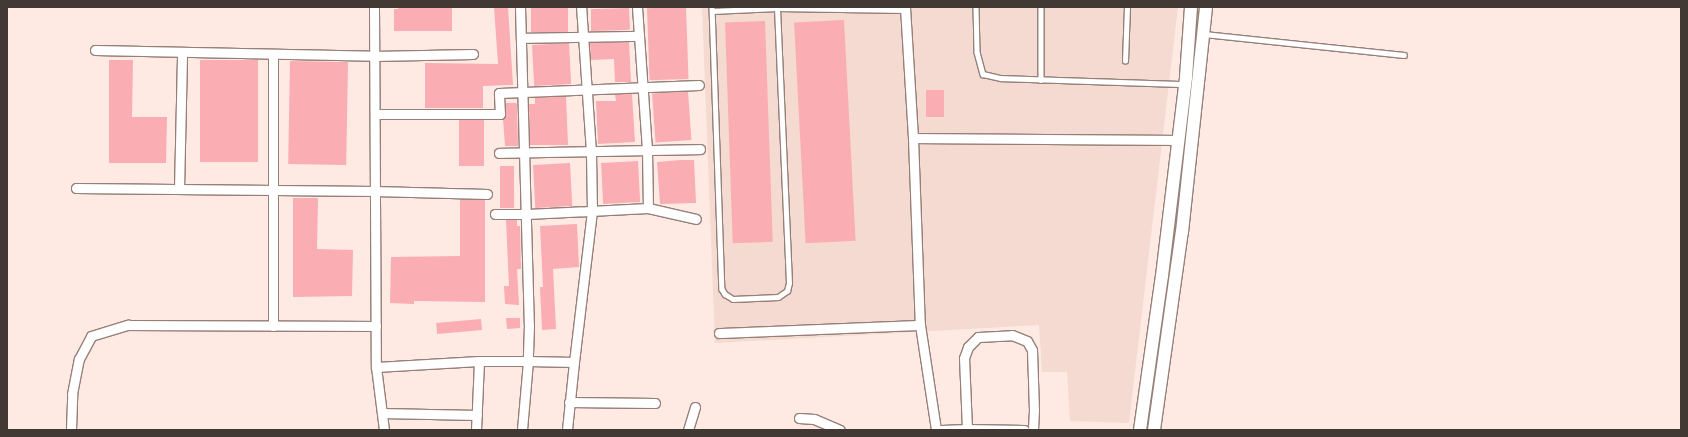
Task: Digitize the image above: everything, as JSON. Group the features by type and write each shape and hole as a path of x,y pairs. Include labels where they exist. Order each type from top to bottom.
{"street":[{"path":"374,7 376,367 384,430"},
{"path":"520,7 527,214 528,361 522,430"},
{"path":"567,430 592,211 591,152 581,7"},
{"path":"637,7 648,208"},
{"path":"1154,430 1182,232 1191,84 1191,7"},
{"path":"1140,430 1162,276 1178,140 1204,34 1206,7"},
{"path":"905,9 913,138 920,325 936,430"},
{"path":"521,38 639,36"},
{"path":"94,50 374,56 473,54"},
{"path":"180,189 182,52"},
{"path":"273,54 271,190 273,326"},
{"path":"375,114 500,114 499,93 699,85"},
{"path":"913,138 1178,140"},
{"path":"499,153 524,154 700,149"},
{"path":"76,188 374,191 487,194"},
{"path":"495,214 527,214 648,208 696,219"},
{"path":"71,430 72,394 79,359 91,336 128,325 376,326"},
{"path":"719,333 920,325"},
{"path":"967,429 964,358 968,346 978,337 1012,335 1027,341 1032,350 1034,410 1033,430"},
{"path":"376,367 479,361 574,362"},
{"path":"476,430 479,361"},
{"path":"569,402 655,403"},
{"path":"688,430 695,407"},
{"path":"382,413 477,415"},
{"path":"798,418 814,419 840,430"},
{"path":"941,430 1024,430"}],"lane":[{"path":"976,7 977,52 982,74 1001,78 1041,80 1191,84"},
{"path":"1041,7 1041,80"},
{"path":"1125,61 1128,7"},
{"path":"777,8 789,283 787,291 778,296 733,299 725,294 722,289 712,9 777,8 905,9"},
{"path":"1204,34 1404,55"}],"shaded area":[{"path":"702,7 1178,7 1129,423 1070,421 1067,372 1042,372 1039,325 715,343"}],"building":[{"path":"398,7 452,7 452,31 394,31 394,9 398,9"},
{"path":"494,7 508,7 513,85 483,86 483,108 425,108 425,63 498,64"},
{"path":"531,7 568,7 568,32 531,32"},
{"path":"686,7 689,79 650,80 647,8"},
{"path":"629,8 630,29 591,31 591,9"},
{"path":"844,20 856,241 806,243 794,23"},
{"path":"765,21 773,242 733,243 725,22"},
{"path":"629,42 631,82 615,82 614,59 591,60 590,43"},
{"path":"569,43 571,84 534,86 532,45"},
{"path":"109,60 133,60 132,117 167,117 166,163 109,163"},
{"path":"200,60 258,60 258,162 200,162"},
{"path":"290,61 348,62 346,165 288,164"},
{"path":"926,90 944,90 944,117 926,117"},
{"path":"688,91 691,140 656,142 652,94"},
{"path":"615,94 632,94 635,142 598,144 596,101 616,101"},
{"path":"566,96 568,145 530,145 529,104 535,104 535,98"},
{"path":"506,103 516,103 517,105 518,146 505,146 503,119 506,114"},
{"path":"459,120 484,120 484,166 459,166"},
{"path":"694,160 696,203 660,204 657,162"},
{"path":"638,161 640,202 603,204 601,163"},
{"path":"570,163 572,206 535,208 533,165"},
{"path":"500,166 514,166 514,208 500,208"},
{"path":"293,198 318,198 317,249 353,250 352,296 293,297"},
{"path":"460,199 485,200 485,302 414,301 414,304 390,303 391,257 460,256"},
{"path":"506,220 517,220 517,226 520,226 521,269 517,269 519,305 505,304 504,286 509,286"},
{"path":"577,224 579,267 553,269 556,329 542,330 540,287 543,287 540,226"},
{"path":"506,318 520,318 520,328 507,329"},
{"path":"481,319 482,330 437,334 436,323"}]}
